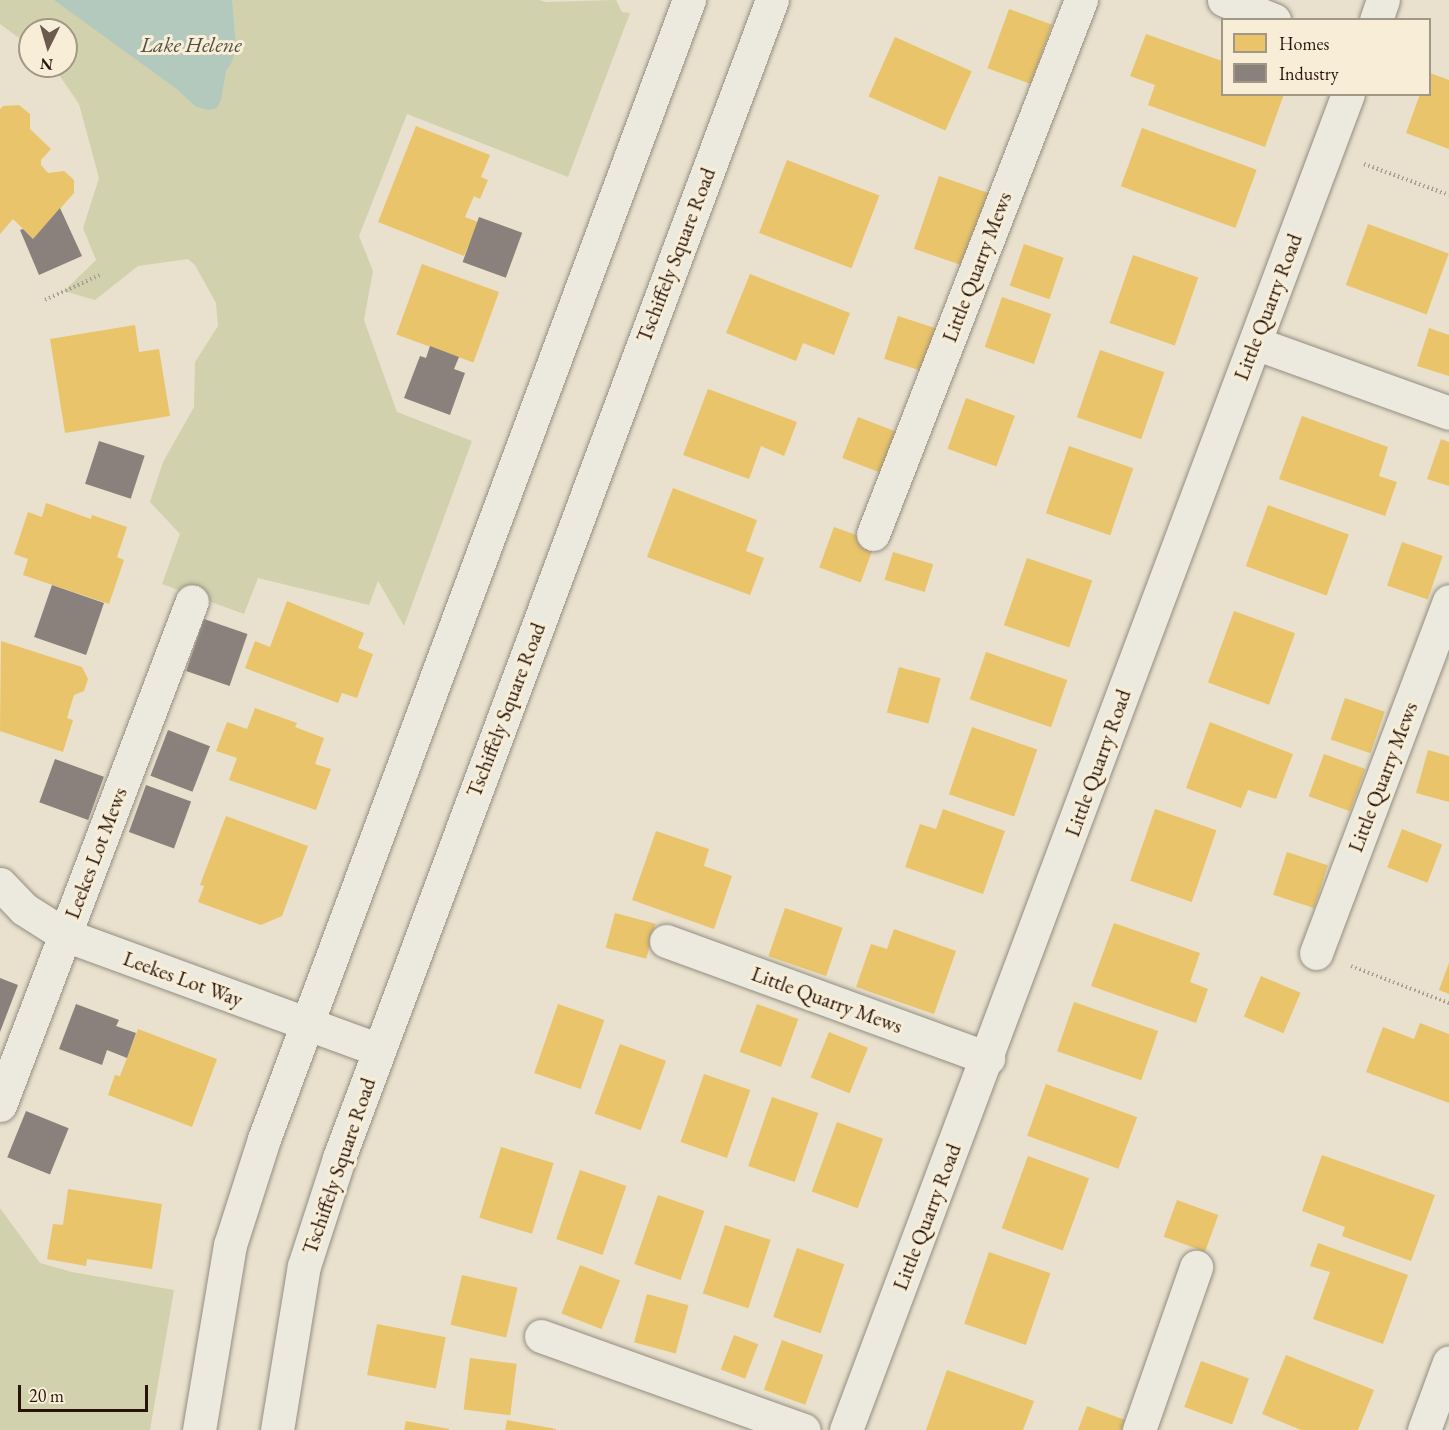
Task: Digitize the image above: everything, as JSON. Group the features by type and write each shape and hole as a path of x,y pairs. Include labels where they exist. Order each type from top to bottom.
{"street":[{"path":"199,1430 230,1245 264,1139 689,0"},
{"name":"Tschiffely Square Road","path":"277,1430 304,1266 380,1050 772,0"},
{"name":"Little Quarry Mews","path":"873,534 1082,0"},
{"path":"1224,0 1269,18"},
{"path":"1377,18 1383,0"},
{"name":"Little Quarry Road","path":"846,1430 988,1058 1347,96"},
{"path":"1255,343 1449,413"},
{"name":"Leekes Lot Mews","path":"0,1105 192,601"},
{"name":"Little Quarry Mews","path":"1316,953 1449,601"},
{"name":"Leekes Lot Way","path":"0,884 24,909 64,935 380,1050"},
{"name":"Little Quarry Mews","path":"666,941 988,1058"},
{"path":"1139,1430 1196,1266"},
{"path":"541,1336 804,1430"},
{"path":"1424,1430 1449,1362"}],"path":[{"path":"1327,150 1449,195"},
{"path":"45,300 102,274"},
{"path":"1316,953 1449,1003"}],"green space":[{"path":"0,0 539,0 546,2 616,0 622,12 630,13 568,177 407,114 359,236 373,271 364,320 397,412 472,441 404,626 378,581 369,605 258,578 244,614 162,584 180,534 150,502 163,462 194,407 195,362 218,326 216,303 195,265 188,259 138,266 95,300 64,291 96,260 83,228 99,178 79,104 61,78 78,78 78,18 18,18 18,37 0,24"},
{"path":"0,1208 40,1263 72,1272 174,1290 150,1430 0,1430"}],"water":[{"name":"Lake Helene","path":"54,0 232,0 236,47 232,62 226,71 221,100 217,108 208,110 195,106 178,90"}],"building: Homes":[{"path":"1009,9 1052,25 1031,84 987,68"},
{"path":"1146,34 1221,61 1221,96 1283,96 1265,147 1148,105 1155,85 1130,76"},
{"path":"895,37 972,71 945,131 869,96"},
{"path":"1431,73 1449,80 1449,149 1406,133 1419,96 1431,96"},
{"path":"19,105 30,114 30,129 51,149 41,160 41,165 48,173 64,171 74,180 74,193 33,239 13,219 0,234 0,109 3,106"},
{"path":"416,126 490,155 481,177 488,180 480,199 474,196 465,217 478,222 464,256 378,222"},
{"path":"1142,128 1257,170 1235,228 1121,186"},
{"path":"787,160 879,195 851,268 759,233"},
{"path":"939,176 989,193 964,266 914,249"},
{"path":"1368,224 1449,253 1427,314 1346,285"},
{"path":"1024,244 1064,258 1049,299 1010,286"},
{"path":"1133,255 1198,277 1175,346 1110,323"},
{"path":"422,264 499,292 473,363 396,334"},
{"path":"750,274 850,313 834,355 803,343 796,361 726,333"},
{"path":"1002,297 1051,314 1034,364 985,347"},
{"path":"898,316 938,329 924,372 884,359"},
{"path":"135,325 139,352 159,349 170,416 65,433 50,339"},
{"path":"1429,328 1449,335 1449,376 1417,366"},
{"path":"1100,350 1164,372 1141,439 1077,417"},
{"path":"708,389 797,422 784,456 761,446 749,479 683,455"},
{"path":"966,398 1015,416 996,467 948,449"},
{"path":"1302,416 1388,447 1379,476 1397,482 1385,516 1279,479"},
{"path":"858,417 899,433 883,474 842,458"},
{"path":"1441,439 1449,442 1449,486 1427,479"},
{"path":"1069,446 1133,468 1110,535 1046,513"},
{"path":"673,488 757,520 746,551 764,558 750,595 647,557"},
{"path":"46,503 91,519 92,515 127,527 117,557 124,560 109,604 23,575 28,559 14,554 28,512 42,517"},
{"path":"1268,505 1349,534 1327,595 1246,566"},
{"path":"834,527 875,542 861,582 819,567"},
{"path":"1402,542 1443,556 1428,599 1387,585"},
{"path":"893,552 933,564 925,592 885,580"},
{"path":"1027,558 1092,580 1069,648 1004,625"},
{"path":"287,601 364,633 358,648 373,654 357,698 342,693 338,703 245,668 255,641 270,647"},
{"path":"1234,611 1295,633 1269,705 1208,682"},
{"path":"1,641 82,667 88,679 84,691 74,695 67,718 73,720 63,752 0,731"},
{"path":"986,652 1067,680 1051,727 970,699"},
{"path":"899,667 941,678 928,724 887,712"},
{"path":"1345,698 1385,712 1370,753 1331,740"},
{"path":"255,708 297,723 295,727 324,738 315,764 331,769 316,810 229,780 237,758 216,751 227,722 247,729"},
{"path":"1210,722 1293,754 1276,799 1248,790 1241,808 1186,788"},
{"path":"972,727 1037,749 1014,817 949,794"},
{"path":"1428,750 1449,756 1449,802 1416,793"},
{"path":"1324,754 1365,769 1350,811 1309,796"},
{"path":"943,809 1005,831 983,894 905,867 920,824 936,829"},
{"path":"1155,809 1216,830 1192,902 1130,881"},
{"path":"226,816 308,846 282,916 261,925 198,902 204,886 200,885"},
{"path":"1402,829 1442,844 1427,883 1387,867"},
{"path":"656,831 709,849 704,866 732,876 714,929 632,900"},
{"path":"1287,852 1328,865 1314,908 1273,895"},
{"path":"785,908 843,928 826,976 768,956"},
{"path":"615,913 656,924 646,959 606,948"},
{"path":"1114,923 1200,953 1190,982 1208,989 1196,1023 1091,986"},
{"path":"894,929 956,951 934,1014 856,987 871,944 887,949"},
{"path":"1449,963 1449,994 1439,990"},
{"path":"1261,976 1301,993 1283,1033 1244,1017"},
{"path":"1074,1002 1158,1031 1141,1080 1057,1051"},
{"path":"558,1004 604,1020 581,1089 534,1073"},
{"path":"757,1004 798,1019 781,1067 740,1052"},
{"path":"1420,1023 1449,1034 1449,1103 1366,1072 1383,1027 1414,1039"},
{"path":"138,1029 217,1059 192,1127 108,1095 115,1075 120,1076"},
{"path":"829,1032 868,1048 850,1093 811,1077"},
{"path":"620,1044 666,1061 641,1130 595,1114"},
{"path":"704,1074 750,1090 727,1158 681,1142"},
{"path":"1046,1084 1137,1117 1118,1169 1027,1136"},
{"path":"772,1097 818,1113 795,1182 748,1166"},
{"path":"837,1122 883,1139 858,1208 812,1192"},
{"path":"501,1147 554,1163 532,1234 479,1218"},
{"path":"1322,1155 1435,1195 1411,1261 1342,1236 1345,1227 1302,1211"},
{"path":"1028,1156 1089,1178 1063,1251 1002,1228"},
{"path":"580,1170 626,1186 603,1255 556,1239"},
{"path":"68,1189 162,1204 152,1269 87,1259 86,1266 47,1259 53,1224 63,1225"},
{"path":"658,1195 704,1211 681,1280 634,1264"},
{"path":"1177,1200 1218,1215 1205,1252 1164,1237"},
{"path":"725,1225 771,1240 748,1308 703,1293"},
{"path":"1318,1243 1408,1275 1383,1344 1313,1319 1330,1272 1310,1266"},
{"path":"797,1248 844,1264 821,1333 773,1317"},
{"path":"989,1252 1050,1273 1026,1345 964,1324"},
{"path":"580,1265 620,1280 602,1329 561,1314"},
{"path":"462,1275 518,1288 506,1338 451,1325"},
{"path":"647,1294 689,1305 676,1353 634,1342"},
{"path":"377,1324 446,1337 436,1388 367,1375"},
{"path":"734,1335 758,1344 745,1379 721,1370"},
{"path":"782,1340 823,1355 805,1405 764,1390"},
{"path":"1286,1355 1374,1390 1358,1430 1301,1430 1262,1414"},
{"path":"470,1358 517,1364 510,1415 464,1410"},
{"path":"1201,1361 1249,1378 1232,1424 1184,1407"},
{"path":"947,1370 1034,1401 1023,1430 926,1430"},
{"path":"1087,1406 1125,1420 1121,1430 1078,1430"},
{"path":"507,1420 556,1429 556,1430 505,1430"},
{"path":"406,1421 449,1429 449,1430 404,1430"}],"building: Industry":[{"path":"60,208 82,256 39,275 20,230 23,229 33,239"},
{"path":"479,217 522,233 506,278 463,262"},
{"path":"430,346 459,357 454,369 465,373 450,415 404,398 420,356 426,358"},
{"path":"99,441 145,456 131,499 85,484"},
{"path":"52,585 104,603 86,655 34,637"},
{"path":"204,619 247,634 230,686 186,671"},
{"path":"168,730 210,746 192,792 150,776"},
{"path":"55,759 104,777 88,820 39,802"},
{"path":"146,785 191,801 174,848 129,832"},
{"path":"0,978 18,985 0,1032"},
{"path":"76,1004 119,1020 116,1026 136,1033 127,1058 107,1050 102,1065 59,1049"},
{"path":"26,1111 69,1128 50,1175 7,1157"}]}
